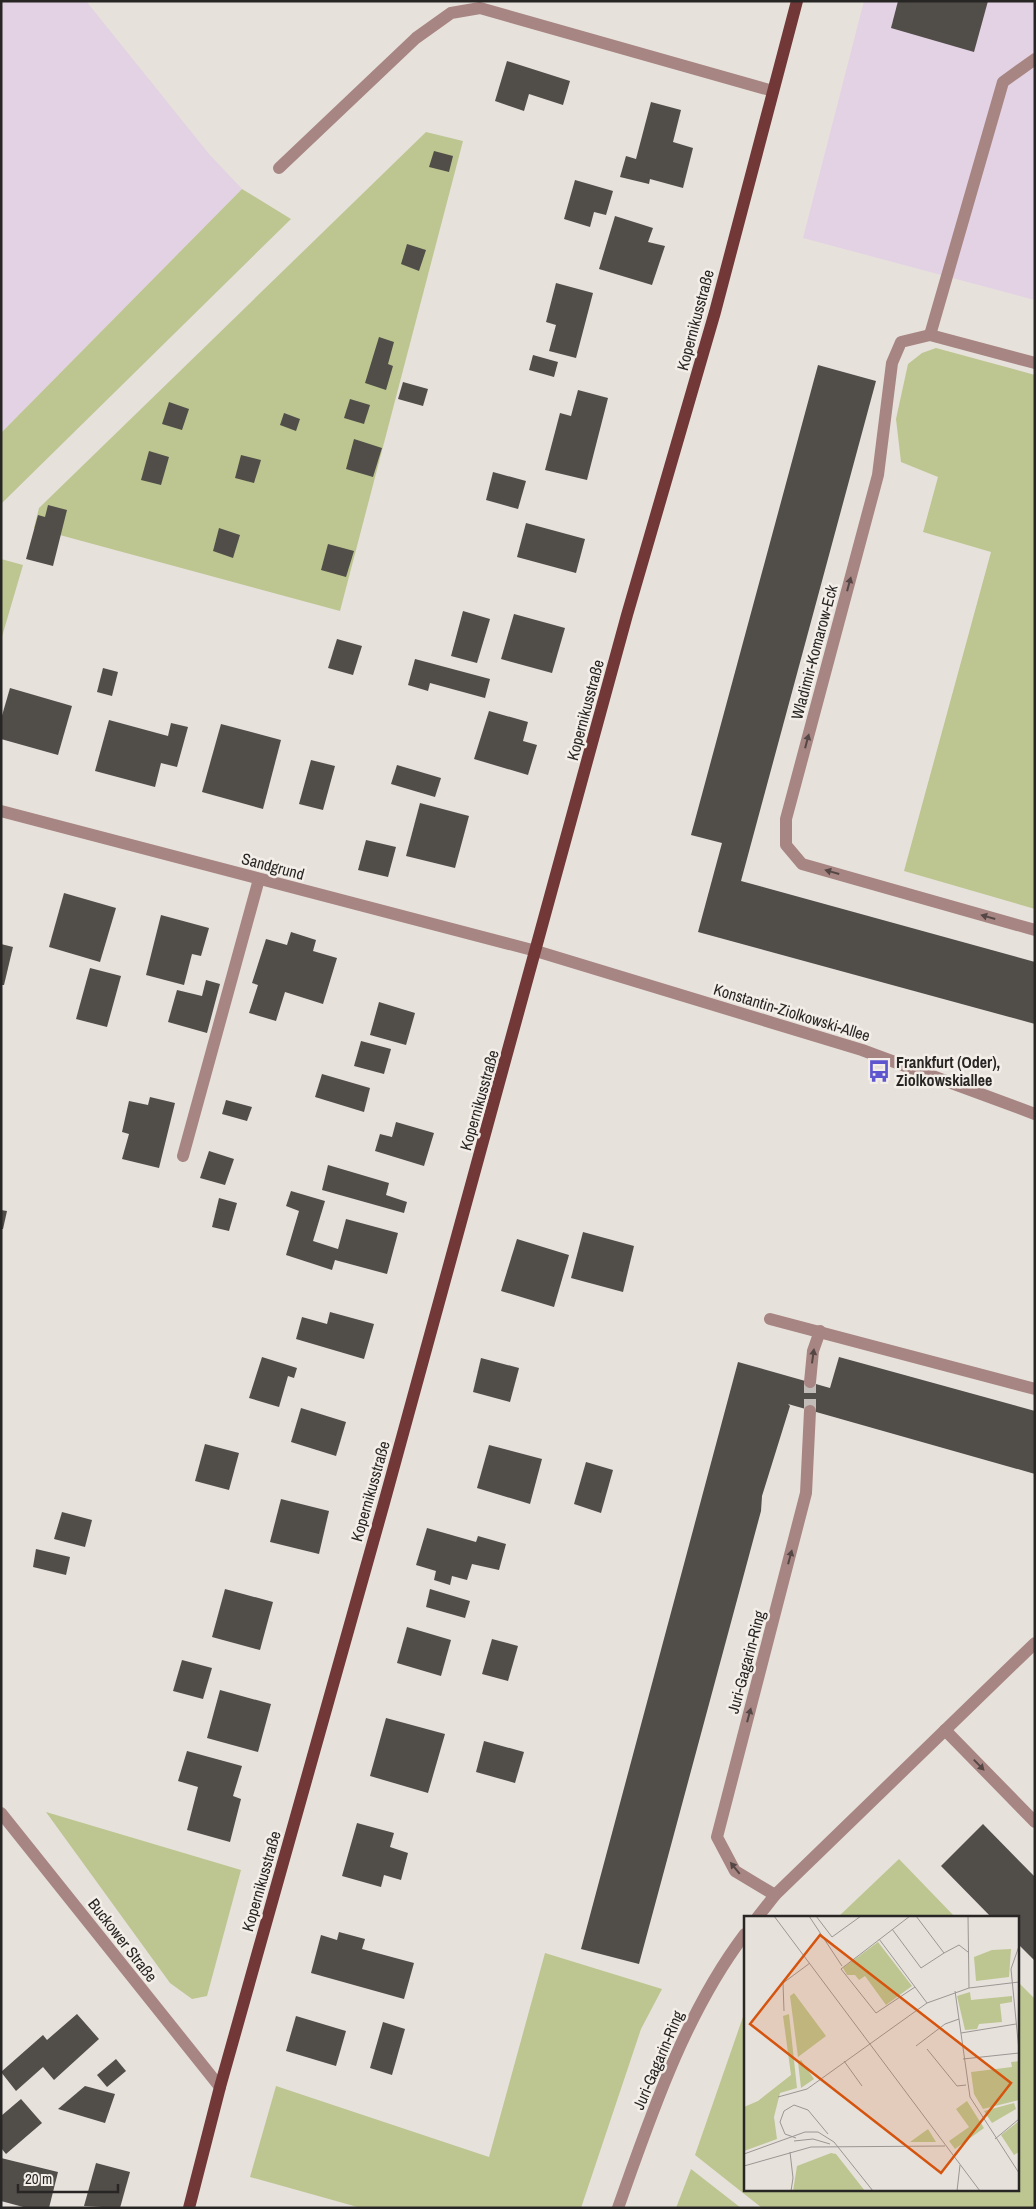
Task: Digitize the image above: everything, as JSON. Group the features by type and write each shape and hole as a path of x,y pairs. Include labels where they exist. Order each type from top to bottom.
{"main road":[{"name":"Kopernikusstraße","path":"189,2208 220,2087 384,1503 628,615 715,312 797,1"}],"street":[{"path":"279,168 416,38 451,13 480,8 773,90"},
{"path":"930,335 1003,82 1035,59"},
{"name":"Wladimir-Komarow-Eck","path":"1035,364 930,335 901,342 892,363 878,476 786,819 786,845 802,864 1035,930"},
{"name":"Sandgrund","path":"1,811 536,951"},
{"path":"183,1156 259,879"},
{"name":"Konstantin-Ziolkowski-Allee","path":"536,951 862,1050 1035,1114"},
{"path":"770,1319 1035,1389"},
{"path":"810,1382 813,1351 820,1331"},
{"name":"Juri-Gagarin-Ring","path":"775,1895 735,1871 717,1836 806,1493 810,1411"},
{"path":"759,1916 775,1895 1035,1643"},
{"path":"945,1730 1035,1822"},
{"name":"Buckower Straße","path":"1,1812 220,2087"},
{"name":"Juri-Gagarin-Ring","path":"618,2208 647,2127 705,1992 744,1935"}],"shaded area":[{"path":"1,1 86,1 209,154 242,189 1,433"},
{"path":"864,1 1035,1 1035,300 803,238"}],"green space":[{"path":"426,132 463,141 340,611 34,528 39,508"},
{"path":"242,189 291,219 1,504 1,433"},
{"path":"936,348 1035,375 1035,909 904,871 991,552 923,532 938,477 901,462 896,419 908,364 922,353"},
{"path":"1,559 23,565 1,640"},
{"path":"46,1812 241,1870 207,1996 192,1999 170,1983"},
{"path":"899,1859 954,1916 839,1916"},
{"path":"545,1953 662,1989 641,2029 581,2208 361,2208 250,2177 276,2086 489,2157"},
{"path":"1018,1982 1035,1999 1035,2208 762,2208 695,2155 744,2014 744,2192 1018,2192"},
{"path":"691,2169 741,2208 676,2208"}],"building":[{"path":"898,1 988,1 974,52 891,28"},
{"path":"507,61 570,81 563,105 529,94 524,111 495,101"},
{"path":"651,102 681,110 673,142 693,148 683,188 650,179 649,184 620,177 626,156 636,159"},
{"path":"434,151 453,156 449,172 429,167"},
{"path":"575,180 613,191 606,215 594,212 590,227 564,219"},
{"path":"615,216 653,228 648,242 665,246 652,285 599,269"},
{"path":"407,244 426,250 419,271 401,264"},
{"path":"556,283 593,293 576,358 549,351 556,325 546,322"},
{"path":"379,337 394,342 388,364 393,366 386,390 365,383"},
{"path":"533,355 558,362 554,377 529,370"},
{"path":"818,365 876,381 741,881 1035,962 1035,1024 698,932 722,843 691,835"},
{"path":"403,382 428,389 423,406 398,399"},
{"path":"578,390 608,398 587,480 545,470 560,413 571,416"},
{"path":"350,399 370,405 364,424 344,418"},
{"path":"169,402 189,409 182,430 162,424"},
{"path":"284,413 300,419 296,431 280,425"},
{"path":"354,439 382,448 373,477 346,469"},
{"path":"149,451 169,457 161,485 141,480"},
{"path":"241,455 261,460 254,483 235,478"},
{"path":"493,472 526,481 518,509 486,500"},
{"path":"48,505 67,510 53,566 26,559 38,515 45,517"},
{"path":"526,523 585,539 576,573 517,557"},
{"path":"219,528 240,535 233,558 213,551"},
{"path":"328,544 354,551 346,577 321,570"},
{"path":"463,611 490,619 477,663 451,656"},
{"path":"514,614 565,628 552,673 501,659"},
{"path":"337,639 362,646 353,675 328,668"},
{"path":"415,659 490,679 485,698 430,683 428,691 408,685"},
{"path":"103,668 118,672 112,696 97,692"},
{"path":"10,688 72,706 58,755 1,739 1,719"},
{"path":"489,711 528,722 523,741 537,745 528,775 474,759"},
{"path":"109,720 168,736 171,723 188,727 177,767 161,763 155,787 95,771"},
{"path":"221,724 281,740 263,809 202,792"},
{"path":"311,760 335,766 323,810 299,804"},
{"path":"397,765 441,778 435,797 391,784"},
{"path":"420,803 469,816 455,868 406,856"},
{"path":"366,840 396,847 388,877 358,870"},
{"path":"64,893 116,908 100,962 49,947"},
{"path":"161,915 209,928 201,956 192,954 184,985 146,975"},
{"path":"291,932 316,940 313,951 337,958 323,1004 285,992 276,1021 249,1013 258,985 252,983 266,939 287,945"},
{"path":"1,944 13,947 4,985 1,985"},
{"path":"90,968 121,976 107,1027 76,1019"},
{"path":"206,980 220,984 207,1033 168,1022 177,990 202,996"},
{"path":"379,1002 415,1013 406,1045 370,1035"},
{"path":"361,1041 391,1049 384,1074 354,1066"},
{"path":"322,1074 370,1088 364,1112 315,1097"},
{"path":"150,1097 175,1103 159,1168 122,1159 129,1134 122,1132 129,1101 148,1105"},
{"path":"226,1100 252,1107 247,1121 222,1114"},
{"path":"396,1122 434,1133 424,1166 375,1151 380,1134 392,1137"},
{"path":"209,1151 234,1159 225,1185 200,1178"},
{"path":"328,1165 389,1183 386,1195 407,1202 404,1213 322,1190"},
{"path":"291,1191 325,1201 313,1241 338,1249 346,1219 398,1233 387,1274 335,1260 332,1270 286,1255 299,1211 286,1206"},
{"path":"219,1198 237,1203 229,1231 212,1227"},
{"path":"1,1210 7,1211 3,1229 1,1229"},
{"path":"583,1232 634,1246 623,1292 571,1278"},
{"path":"517,1239 569,1255 554,1307 501,1291"},
{"path":"330,1312 374,1324 364,1359 296,1339 302,1317 327,1324"},
{"path":"262,1357 297,1368 294,1378 288,1376 279,1407 249,1398"},
{"path":"839,1357 1035,1411 1035,1474 788,1404 790,1406 762,1496 761,1511 639,1964 581,1949 738,1362 830,1388"},
{"path":"481,1358 519,1368 510,1402 473,1392"},
{"path":"301,1408 346,1422 336,1456 291,1442"},
{"path":"205,1444 239,1453 229,1490 195,1481"},
{"path":"489,1445 542,1459 530,1504 477,1488"},
{"path":"586,1462 613,1470 601,1513 574,1504"},
{"path":"281,1499 329,1511 319,1554 270,1542"},
{"path":"62,1512 92,1520 85,1547 54,1539"},
{"path":"427,1528 476,1542 478,1536 506,1544 499,1570 472,1564 467,1580 452,1576 450,1585 434,1580 436,1571 416,1565"},
{"path":"36,1549 70,1557 66,1575 33,1567"},
{"path":"225,1589 273,1602 260,1650 212,1637"},
{"path":"430,1589 470,1601 465,1618 426,1607"},
{"path":"407,1627 451,1640 441,1676 397,1663"},
{"path":"492,1639 518,1646 508,1681 482,1674"},
{"path":"182,1660 212,1668 203,1699 173,1691"},
{"path":"220,1690 271,1704 258,1752 207,1738"},
{"path":"386,1718 445,1734 428,1793 370,1776"},
{"path":"484,1741 524,1752 515,1783 476,1772"},
{"path":"187,1751 242,1766 233,1796 241,1799 230,1842 187,1830 198,1787 178,1781"},
{"path":"357,1823 394,1833 390,1847 408,1853 401,1880 384,1875 381,1887 342,1876"},
{"path":"983,1824 1035,1877 1035,1961 1018,1944 1018,1916 990,1916 941,1866"},
{"path":"339,1932 365,1939 362,1949 414,1963 404,1999 311,1973 321,1935 337,1940"},
{"path":"77,2014 99,2039 54,2080 43,2067 16,2091 1,2072 43,2035 47,2040"},
{"path":"296,2016 346,2031 336,2066 286,2051"},
{"path":"383,2022 405,2029 392,2075 370,2068"},
{"path":"116,2059 126,2071 107,2087 97,2075"},
{"path":"85,2086 115,2094 105,2123 58,2109"},
{"path":"21,2099 42,2123 6,2154 1,2148 1,2116"},
{"path":"1,2158 58,2172 49,2208 27,2208 1,2201"},
{"path":"96,2163 130,2172 120,2208 84,2206"}],"tunnel":[{"path":"810,1382 810,1411"}],"place":[{"name":"Frankfurt (Oder), Ziolkowskiallee","path":"879,1071"}]}
